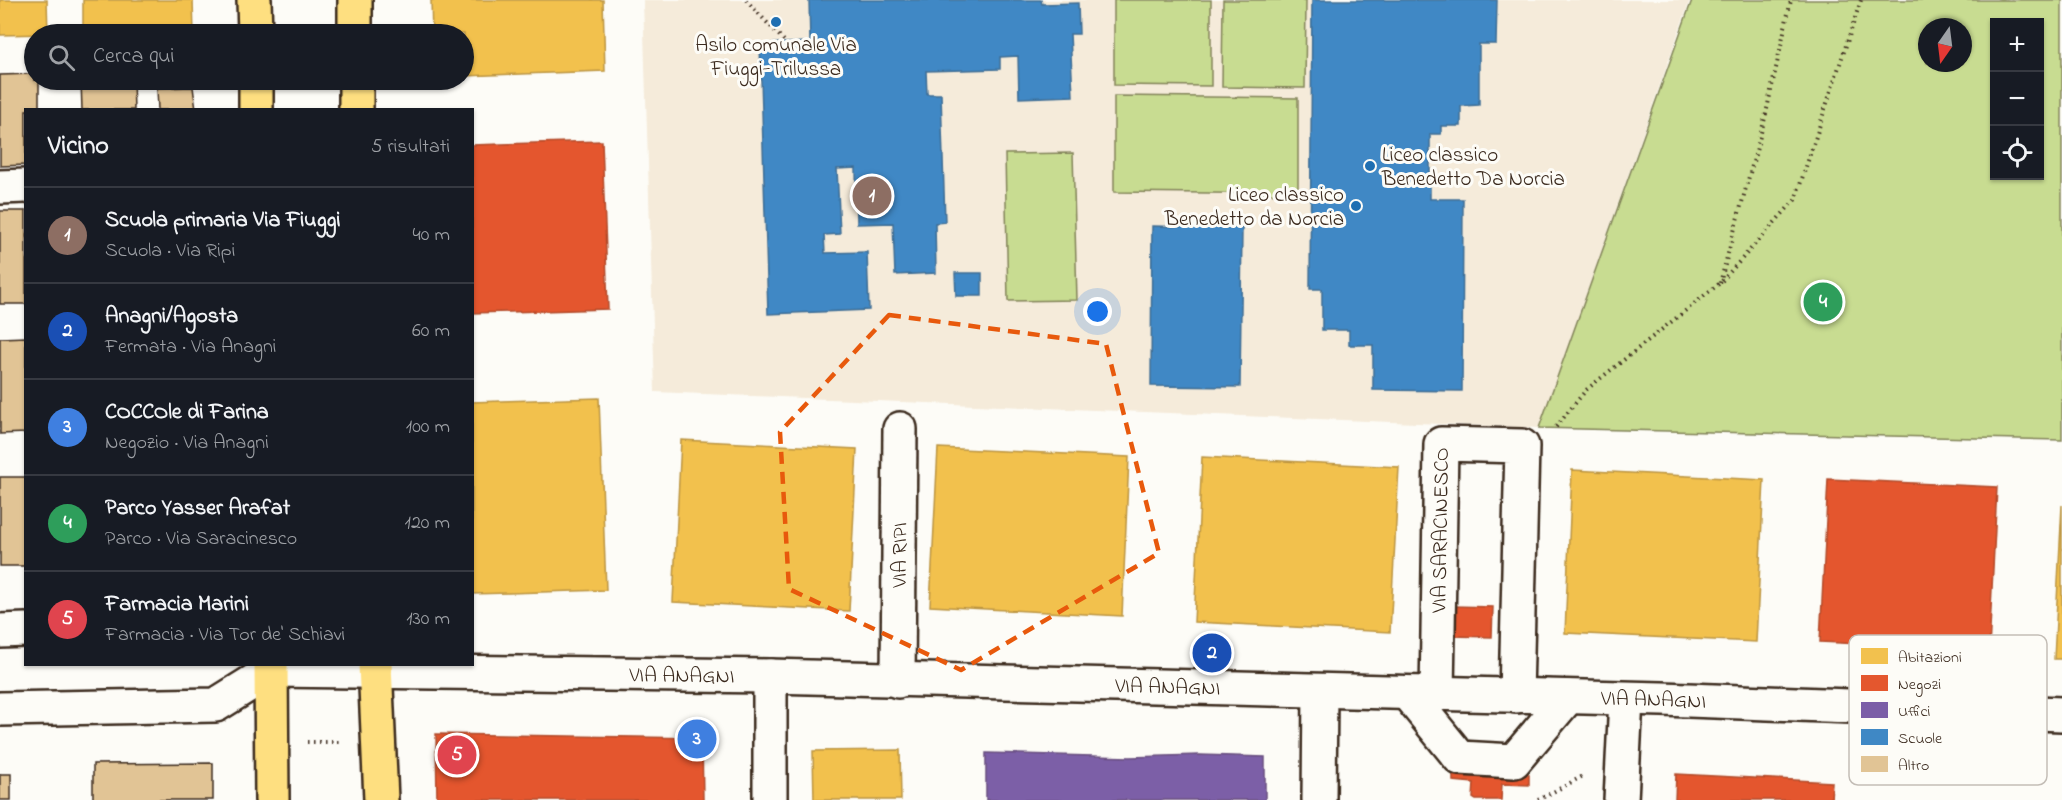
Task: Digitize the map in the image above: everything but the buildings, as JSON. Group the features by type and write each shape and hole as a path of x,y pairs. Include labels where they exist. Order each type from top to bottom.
{"main road":[{"path":"254,0 255,24"},
{"path":"355,0 355,24"},
{"path":"256,90 256,108"},
{"path":"356,90 356,108"},
{"path":"269,666 272,800"},
{"path":"375,668 381,800"}],"street":[{"path":"0,187 24,186"},
{"name":"VIA RIPI","path":"898,681 900,429"},
{"name":"VIA SARACINESCO","path":"1422,694 1441,444 1522,446 1516,696"},
{"path":"0,631 24,630"},
{"path":"0,709 216,705 269,666"},
{"name":"VIA ANAGNI","path":"269,666 770,676 1849,707"},
{"path":"770,676 770,800"},
{"path":"1319,800 1320,691"},
{"path":"1422,694 1460,758 1514,761 1568,697"},
{"path":"1621,800 1626,699"},
{"name":"VIA ANAGNI","path":"2047,713 2062,714"}],"path":[{"path":"746,0 786,43"},
{"path":"1720,284 1765,118 1791,0"},
{"path":"1556,427 1586,390 1720,284 1795,200 1861,0"},
{"path":"306,742 351,742"},
{"path":"1538,800 1589,773"}],"highlighted area":[{"path":"889,315 1106,344 1159,553 961,670 789,589 780,432"}],"shaded area":[{"path":"643,0 1690,0 1539,428 655,392"}],"green space":[{"path":"1114,0 1211,0 1211,86 1114,85"},
{"path":"1223,0 1306,0 1305,88 1222,87"},
{"path":"1692,0 2062,0 2062,440 1539,428"},
{"path":"1114,96 1298,98 1298,194 1114,192"},
{"path":"1073,153 1077,300 1008,301 1005,154"}],"place":[{"name":"Asilo comunale Via Fiuggi-Trilussa","path":"776,22"},
{"name":"Liceo classico Benedetto Da Norcia","path":"1370,166"},
{"name":"Scuola primaria Via Fiuggi","path":"872,196"},
{"name":"Liceo classico Benedetto da Norcia","path":"1356,206"},
{"name":"Parco Yasser Arafat","path":"1823,302"},
{"name":"Anagni/Agosta","path":"1212,653"},
{"name":"COCCOle di Farina","path":"697,739"},
{"name":"Farmacia Marini","path":"457,755"}]}
